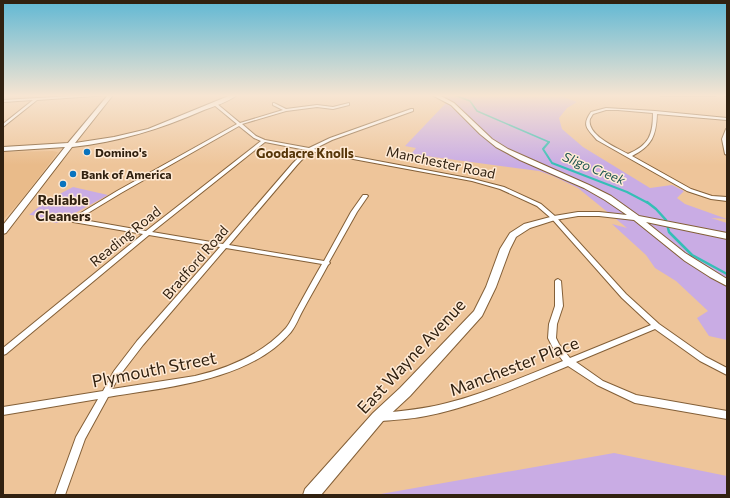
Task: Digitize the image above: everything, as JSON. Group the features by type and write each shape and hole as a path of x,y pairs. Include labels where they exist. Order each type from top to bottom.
{"street":[{"path":"3,126 13,118"},
{"path":"3,231 44,177 92,118"},
{"path":"3,148 71,145 116,138 149,130 179,118"},
{"name":"Manchester Road","path":"232,118 255,137 264,141 473,180 502,188 524,197 539,205 554,218 624,296 656,326 703,359 727,372"},
{"path":"258,118 239,124 74,220 224,247 327,263"},
{"name":"Bradford Road","path":"60,495 81,437 117,373 140,343 309,150 331,139 389,118"},
{"path":"468,118 498,146 524,160 581,183 607,198 637,217 676,250 727,283"},
{"path":"589,118 588,128 592,134 605,144 689,190 727,199"},
{"path":"628,156 642,149 654,136 655,118"},
{"path":"727,130 724,139 727,154"},
{"name":"Reading Road","path":"3,352 147,233 264,141"},
{"name":"Plymouth Street","path":"3,411 104,395 208,376 245,363 277,343 289,329 354,212 365,196"},
{"name":"East Wayne Avenue","path":"311,495 378,417 405,392 478,313 491,287 497,268 513,235 527,226 554,218 587,214 637,217"},
{"path":"637,217 727,236"},
{"path":"558,281 559,306 553,324 552,338 556,346 569,362 600,383 635,399 727,415"},
{"name":"Manchester Place","path":"378,417 405,416 448,408 504,389 656,326"}],"shaded area":[{"path":"431,118 559,118 562,129 583,147 650,188 672,185 684,191 677,198 685,204 727,219 711,218 727,223 727,340 709,336 697,318 708,311 676,281 655,268 646,255 612,224 627,228 578,188 539,171 411,154 416,148 405,146"},
{"path":"3,152 58,152 22,199 3,220"},
{"path":"73,187 108,195 57,223 29,215 46,201"},
{"path":"614,453 727,476 727,495 375,495"}],"waterway":[{"name":"Sligo Creek","path":"494,118 549,142"},
{"name":"Sligo Creek","path":"549,142 543,149 552,163 627,192 648,203"},
{"name":"Sligo Creek","path":"647,202 666,220 669,232 692,255 727,274"}],"place":[{"name":"Domino's","path":"87,152"},
{"name":"Bank of America","path":"73,174"},
{"name":"Reliable Cleaners","path":"63,184"}],"district":[{"name":"Goodacre Knolls","path":"305,153"}]}
